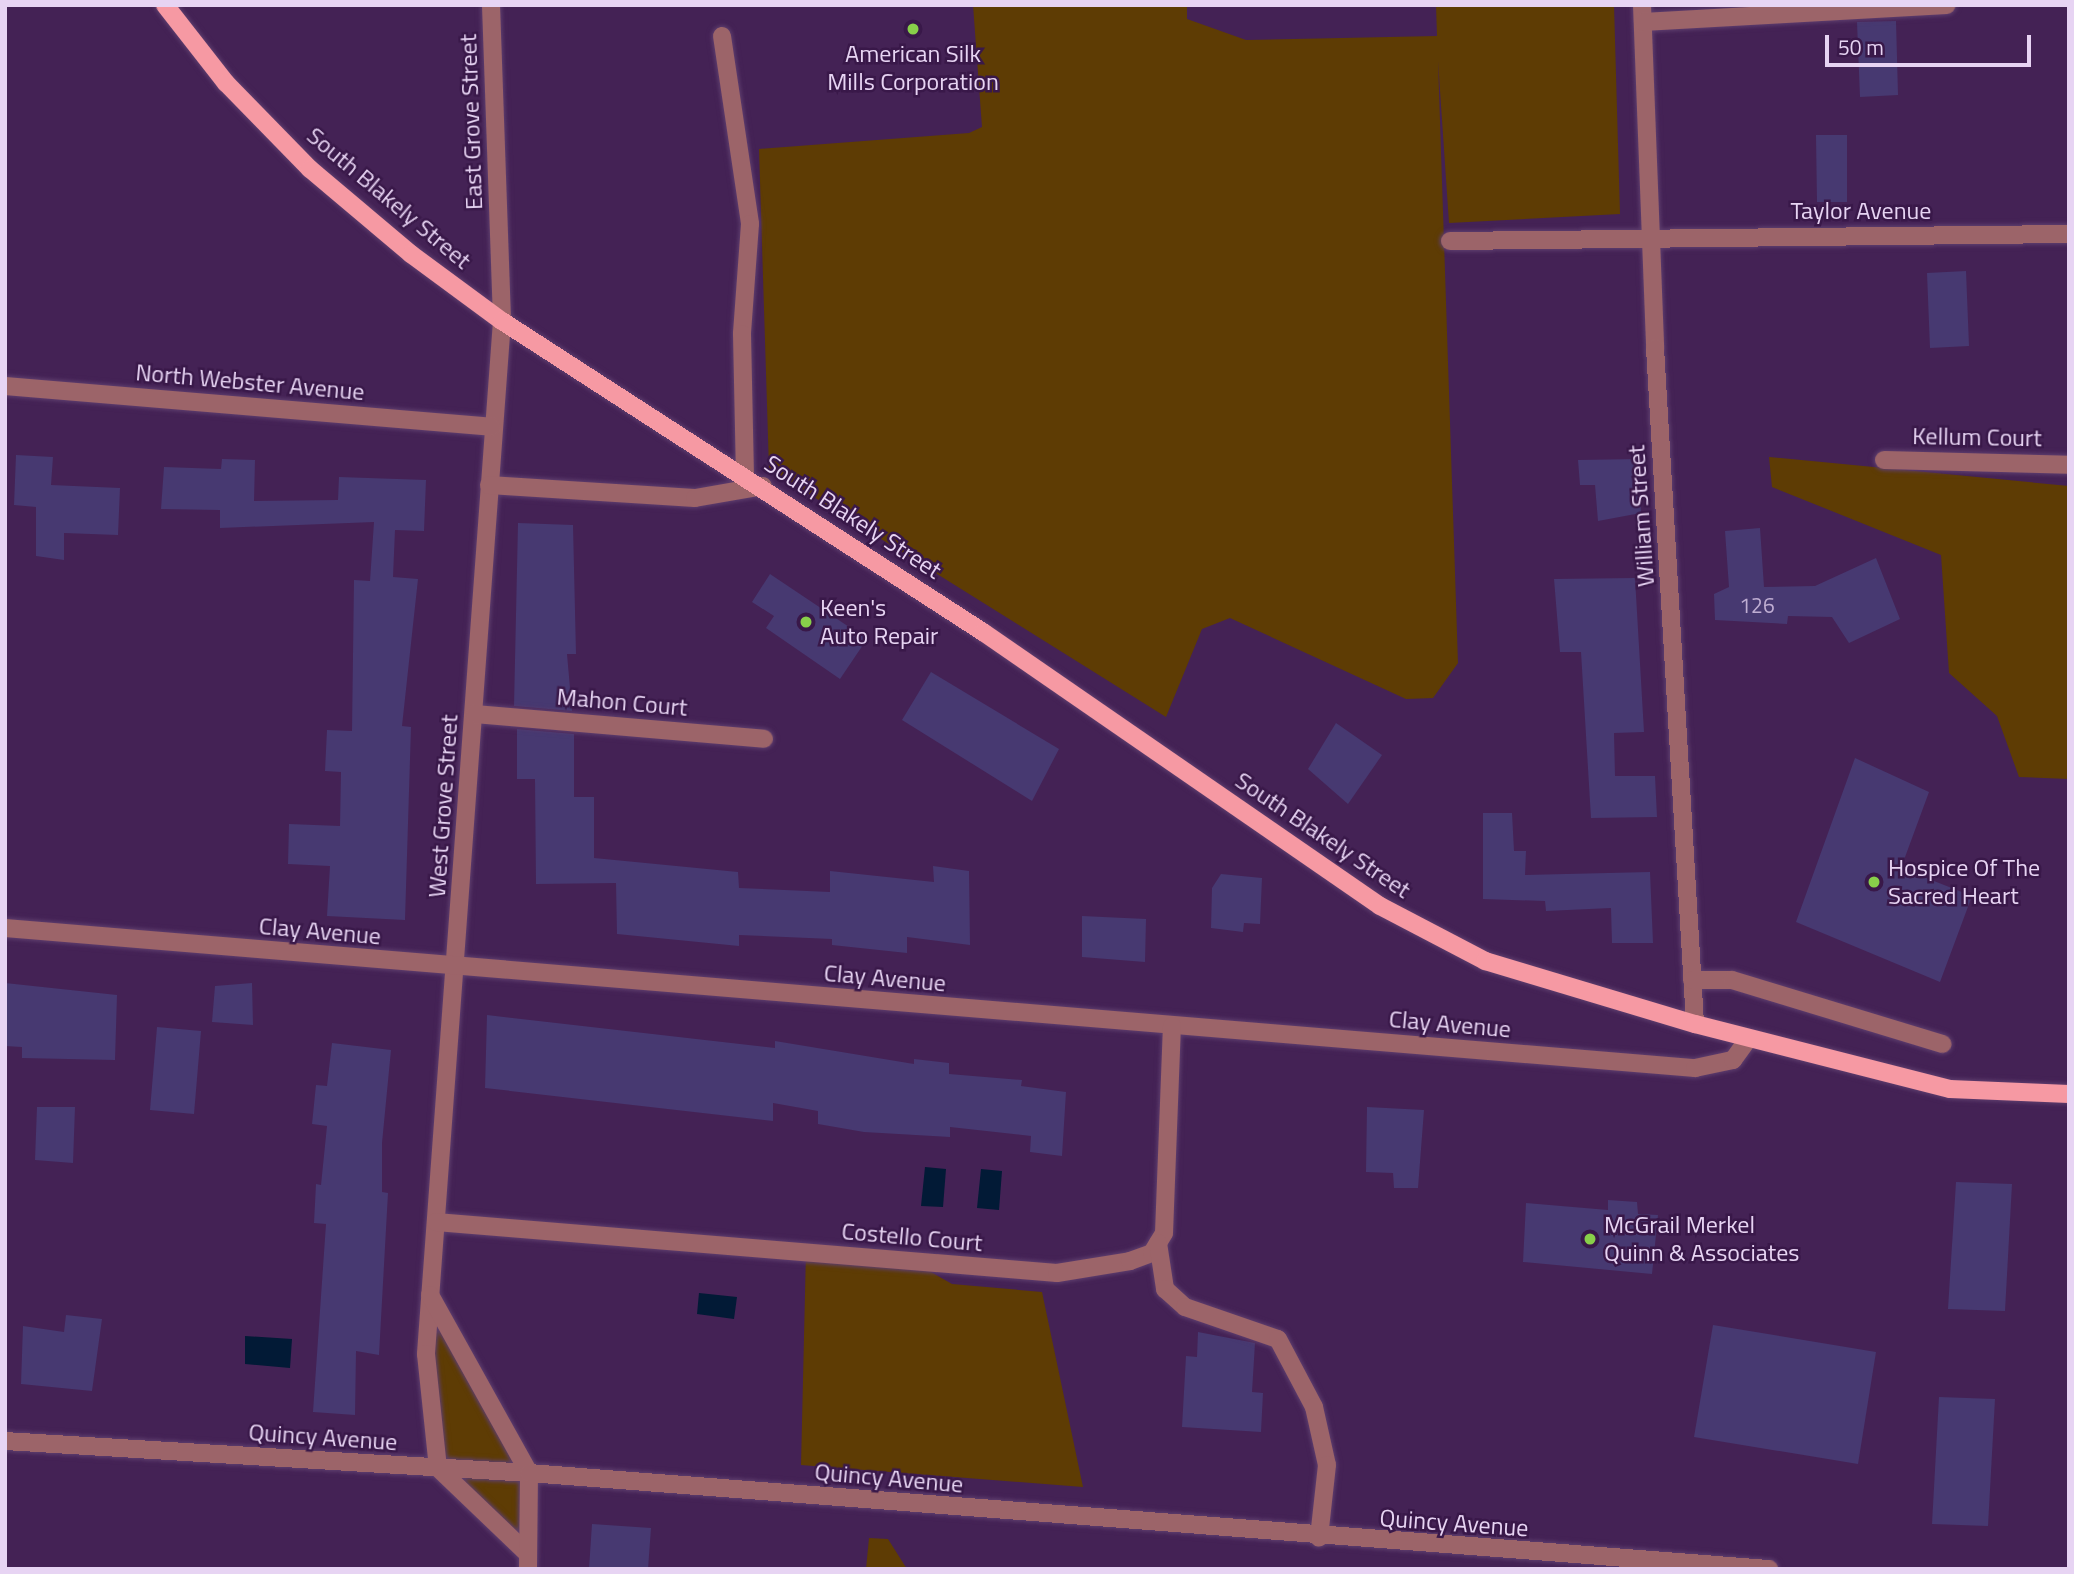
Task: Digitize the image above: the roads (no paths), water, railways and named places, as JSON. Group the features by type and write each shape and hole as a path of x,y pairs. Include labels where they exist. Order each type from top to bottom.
{"main road":[{"name":"South Blakely Street","path":"165,5 226,83 310,169 502,321 763,486 1380,906 1485,961 1695,1024"},
{"path":"1695,1024 1950,1089 2069,1094"}],"street":[{"name":"East Grove Street","path":"491,5 502,321"},
{"path":"1642,13 1947,5"},
{"name":"William Street","path":"1642,13 1695,1024"},
{"path":"723,36 750,225 742,334 745,475"},
{"name":"Taylor Avenue","path":"1450,240 2069,234"},
{"name":"West Grove Street","path":"438,1468 426,1354 475,714 491,427 502,321"},
{"name":"North Webster Avenue","path":"5,386 491,427"},
{"name":"Kellum Court","path":"1884,460 2069,465"},
{"path":"489,485 695,498 763,486"},
{"name":"Mahon Court","path":"475,714 764,739"},
{"name":"Clay Avenue","path":"5,928 455,968 1695,1068 1733,1060 1749,1038"},
{"path":"1692,980 1732,980 1943,1045"},
{"path":"1172,1026 1164,1233 1158,1243 1165,1289 1185,1307 1278,1339 1314,1406 1327,1465 1319,1538"},
{"name":"Costello Court","path":"436,1222 1057,1273 1130,1261 1152,1253 1158,1243"},
{"path":"430,1295 529,1473 528,1561"},
{"name":"Quincy Avenue","path":"5,1441 529,1473 1319,1538 1769,1569"},
{"path":"438,1468 528,1561"}],"water":[{"path":"925,1167 946,1169 943,1207 921,1206"},
{"path":"981,1169 1002,1171 999,1210 977,1208"},
{"path":"699,1293 737,1297 734,1319 697,1314"},
{"path":"245,1336 292,1339 290,1368 245,1364"}],"place":[{"name":"American Silk Mills Corporation","path":"913,29"},
{"name":"Keen's Auto Repair","path":"806,622"},
{"name":"Hospice Of The Sacred Heart","path":"1874,882"},
{"name":"McGrail Merkel Quinn & Associates","path":"1590,1239"}]}
